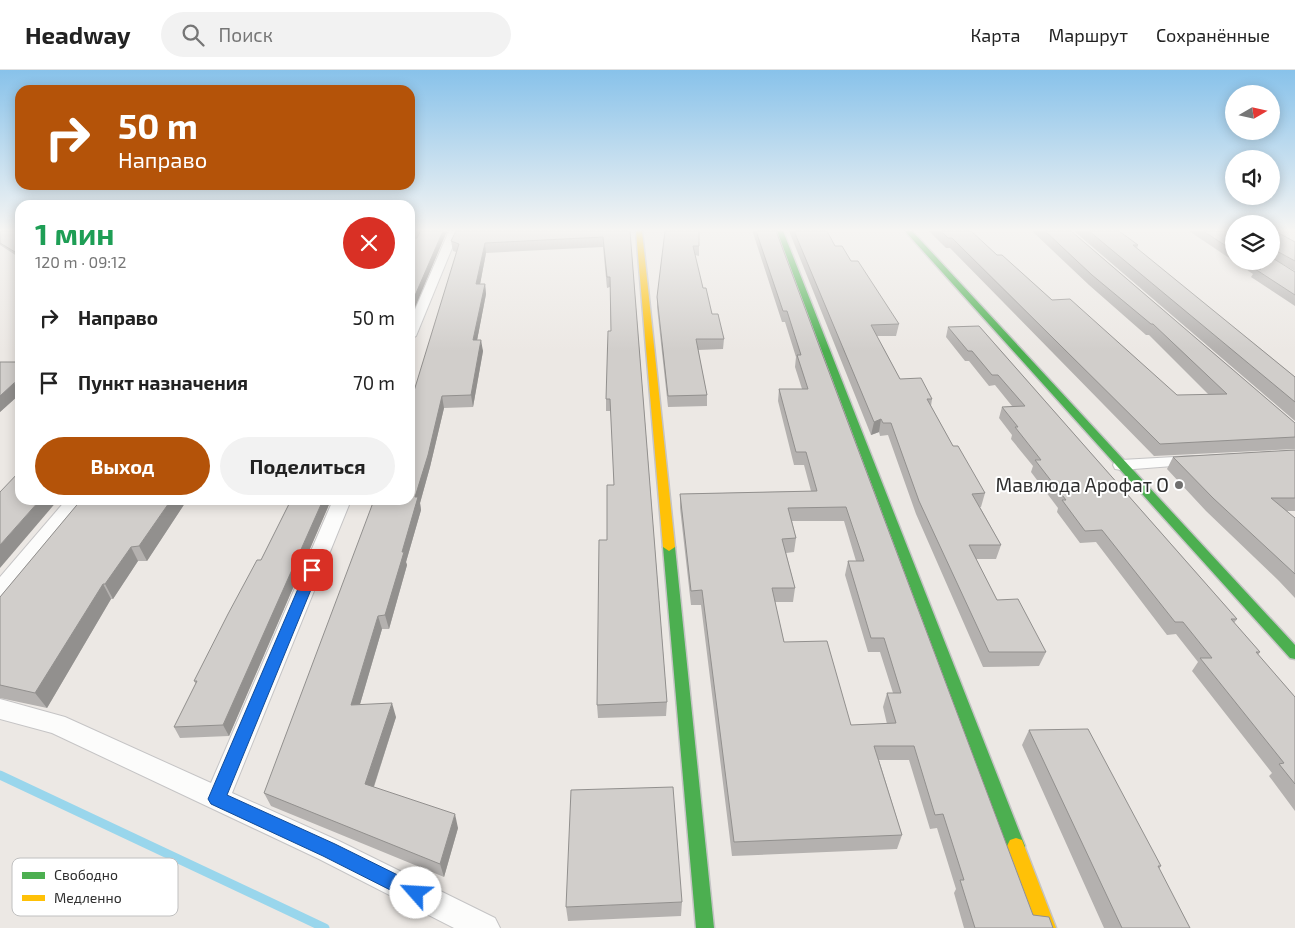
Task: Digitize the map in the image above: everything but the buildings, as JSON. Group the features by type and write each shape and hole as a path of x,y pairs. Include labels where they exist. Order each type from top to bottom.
{"street":[{"path":"415,324 437,271"},
{"path":"643,271 704,928"},
{"path":"795,271 1047,928"},
{"path":"944,271 1295,654"},
{"path":"1121,465 1208,460"},
{"path":"0,590 70,505"},
{"path":"217,799 340,505"},
{"path":"0,709 58,724 329,850 485,928"}],"waterway":[{"path":"0,775 176,858"},
{"path":"178,859 325,928"}],"traffic: fast":[{"path":"795,271 1016,846"},
{"path":"945,271 1295,654"},
{"path":"669,547 705,928"}],"traffic: slow":[{"path":"643,271 669,547"},
{"path":"1016,846 1047,928"}],"place":[{"name":"Мавлюда Арофат О","path":"1179,485"}],"route":[{"path":"312,570 217,799 329,850 416,893"}]}
